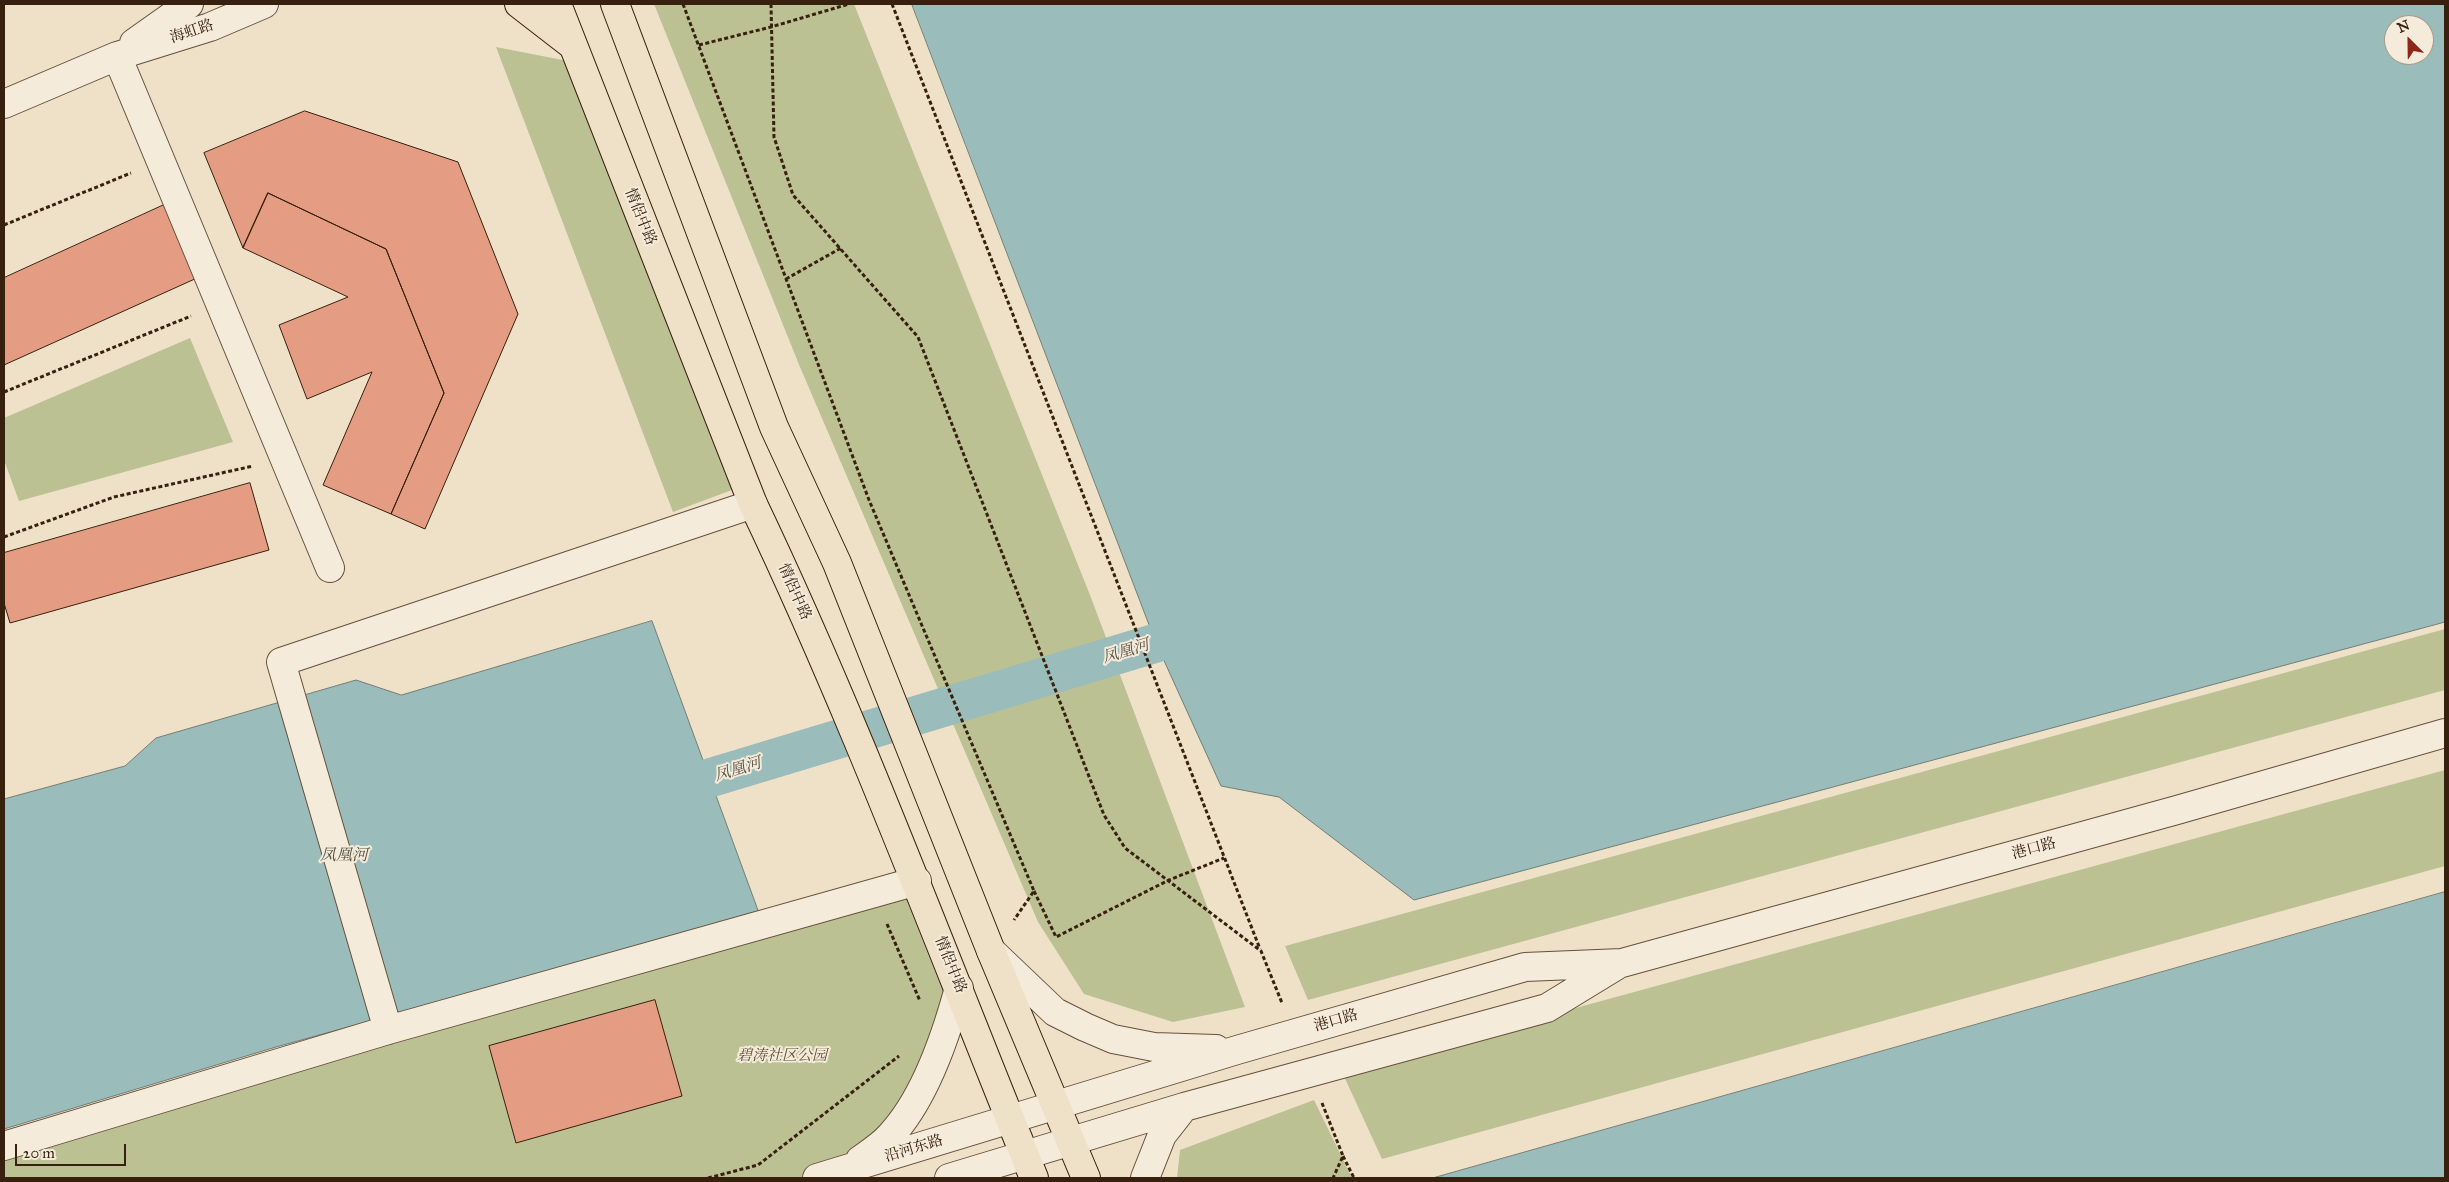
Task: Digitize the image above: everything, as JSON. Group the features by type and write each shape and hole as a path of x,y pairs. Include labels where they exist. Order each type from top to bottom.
{"highway":[{"path":"519,4 572,45"},
{"name":"情侶中路","path":"557,4 753,504 786,573 917,882 1030,1167"},
{"path":"616,4 774,427 837,564 991,951 1086,1178"}],"street":[{"name":"海虹路","path":"117,56 188,4"},
{"name":"海虹路","path":"4,104 117,56 210,28 264,4"},
{"path":"117,56 330,568"},
{"path":"388,1030 281,662 753,504"},
{"name":"港口路","path":"1056,1106 1294,1033 1525,967 1622,963 2178,810 2445,733"},
{"path":"4,1146 388,1030 917,882"},
{"path":"991,951 1055,1012 1113,1039 1154,1047 1237,1050"},
{"name":"港口路","path":"1030,1167 1071,1141 1184,1107 1547,1008 1622,963"},
{"path":"850,1169 890,1136 914,1103 946,1038 959,988"},
{"name":"沿河东路","path":"817,1178 1056,1106"},
{"path":"1145,1178 1162,1135 1184,1107"},
{"path":"950,1178 1030,1167"}],"path":[{"path":"683,4 890,549 1015,847 1056,937 1169,880 1224,858"},
{"path":"771,4 774,137 793,195 918,338 1104,815 1125,848 1261,951"},
{"path":"699,46 849,4"},
{"path":"892,4 1224,858 1294,1033"},
{"path":"4,225 161,161"},
{"path":"786,279 841,248"},
{"path":"4,392 220,304"},
{"path":"4,537 114,496 285,460"},
{"path":"991,951 1034,891"},
{"path":"874,894 921,1005"},
{"path":"708,1178 758,1165 900,1056"},
{"path":"1309,1073 1354,1178"},
{"path":"1333,1178 1343,1156"}],"green space":[{"path":"654,4 854,4 1090,595 1245,1007 1173,1022 1084,994 1038,922 800,367"},
{"path":"496,47 578,63 740,487 673,512"},
{"path":"190,338 233,442 19,501 4,460 4,418"},
{"path":"2445,629 2445,690 1308,1000 1285,946"},
{"path":"2445,770 2445,866 1382,1159 1342,1072"},
{"name":"碧涛社区公园","path":"911,893 963,1017 915,1107 825,1178 4,1178 4,1155"},
{"path":"1314,1100 1352,1178 1177,1178 1180,1150"}],"water":[{"path":"912,4 2445,4 2445,622 1414,900 1279,797 1221,786 1156,643"},
{"name":"凤凰河","path":"652,621 759,913 276,1047 4,1129 4,799 125,766 156,738 356,680 401,695"},
{"path":"2445,892 2445,1178 1433,1178"}],"building":[{"path":"305,111 458,162 518,314 425,529 391,514 444,393 386,249 268,193 243,248 204,153"},
{"path":"268,193 386,249 444,393 391,514 323,485 372,372 307,399 279,325 348,297 243,248"},
{"path":"164,205 197,278 4,365 4,278"},
{"path":"250,483 269,550 10,623 4,603 4,553"},
{"path":"655,1000 682,1096 516,1143 489,1046"}],"waterway":[{"name":"凤凰河","path":"660,793 1156,643"}]}
